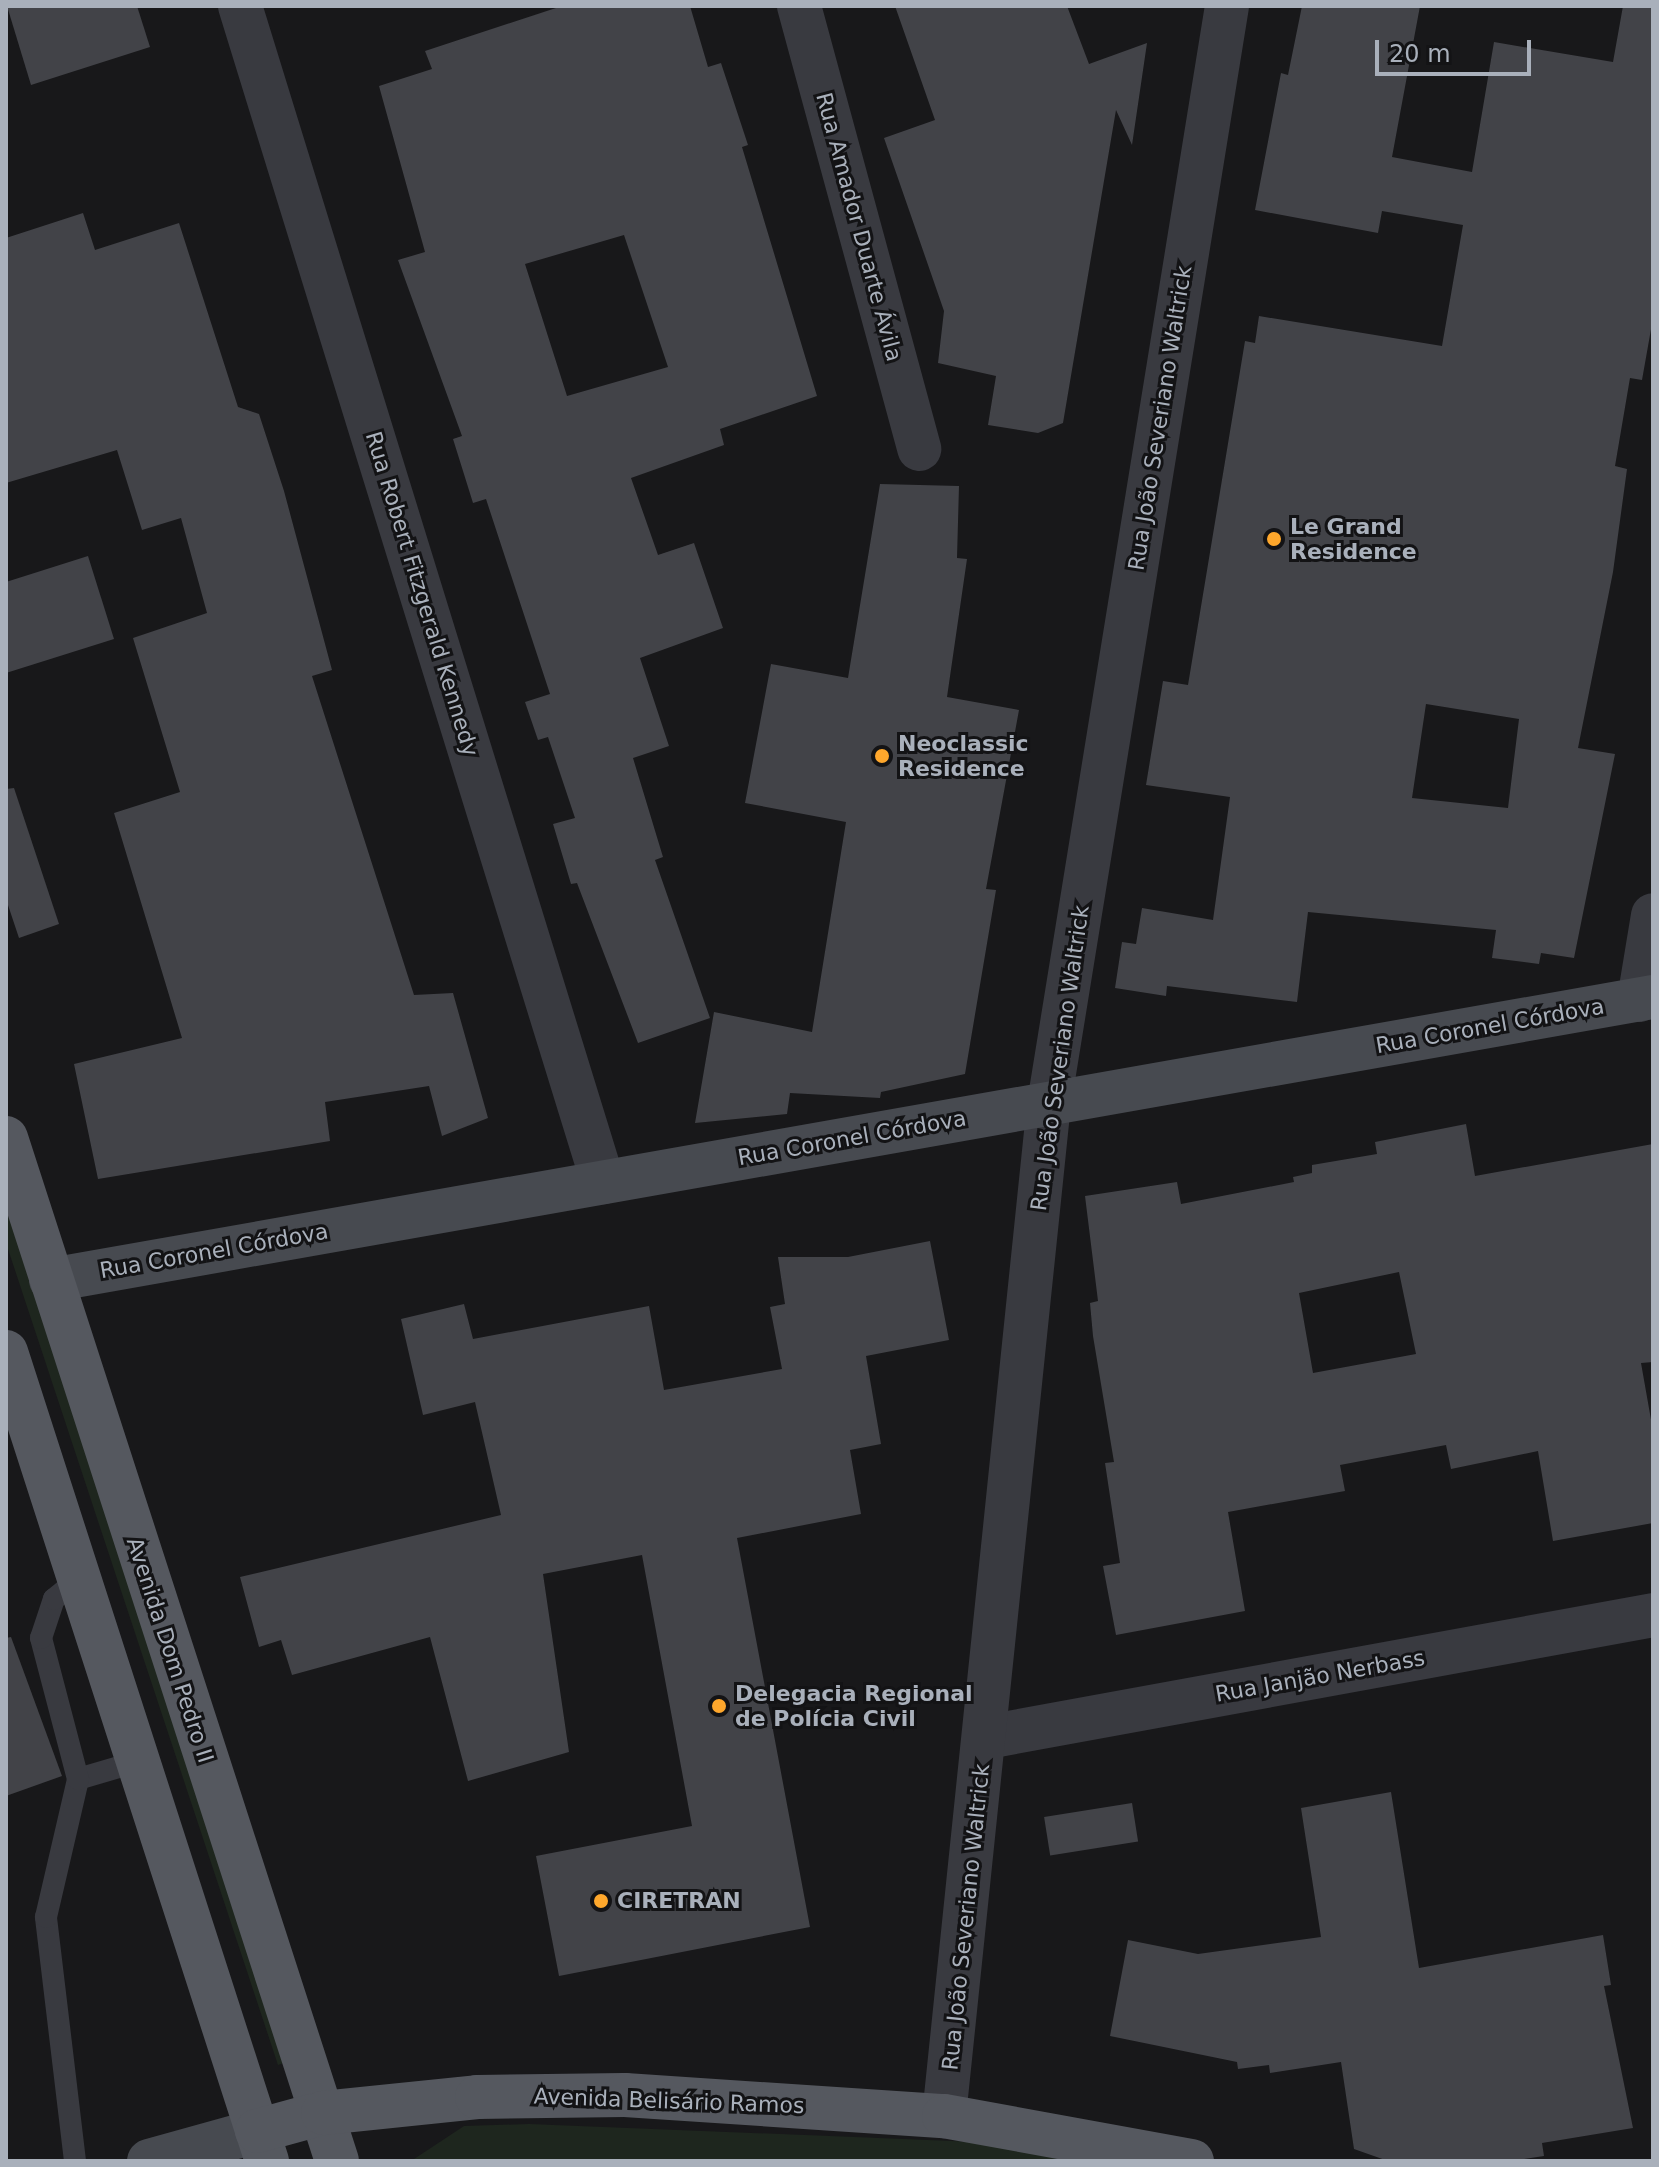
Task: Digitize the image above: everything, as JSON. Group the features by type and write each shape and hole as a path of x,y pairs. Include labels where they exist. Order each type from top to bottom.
{"main road":[{"name":"Avenida Dom Pedro II","path":"6,1138 337,2161"},
{"path":"6,1352 262,2146"},
{"name":"Avenida Belisário Ramos","path":"262,2146 323,2113 477,2097 625,2095 944,2116 1192,2161"}],"street":[{"name":"Rua Robert Fitzgerald Kennedy","path":"240,6 603,1182"},
{"name":"Rua Amador Duarte Ávila","path":"799,6 919,449"},
{"name":"Rua João Severiano Waltrick","path":"944,2116 987,1737 1049,1104 1227,6"},
{"path":"1646,998 1653,915"},
{"name":"Rua Coronel Córdova","path":"51,1280 1646,998"},
{"name":"Rua Janjão Nerbass","path":"987,1737 1653,1615"},
{"name":"Avenida Belisário Ramos","path":"149,2161 262,2146"}],"lane":[{"path":"75,2161 46,1917 78,1779 41,1638 54,1599 79,1579"},
{"path":"78,1779 139,1761"}],"shaded area":[{"path":"6,1176 295,2059 278,2065 6,1243"},
{"path":"529,2124 977,2142 1088,2161 411,2161 464,2126"}],"building":[{"path":"7,6 137,6 150,47 31,85"},
{"path":"562,6 690,6 708,67 721,63 748,145 742,147 817,396 720,429 724,445 631,478 658,555 694,543 723,628 640,658 669,746 633,758 663,857 655,860 710,1018 638,1043 577,883 571,884 553,824 575,818 548,737 538,740 525,702 550,694 486,499 473,503 453,439 462,436 398,260 425,252 379,86 432,69 425,51","holes":["624,235 668,367 567,396 525,264"]},
{"path":"895,6 1067,6 1089,64 1147,43 1132,145 1116,110 1063,423 1038,433 988,425 996,376 938,363 944,311 884,138 935,120"},
{"path":"1302,6 1420,6 1392,157 1472,172 1494,42 1613,62 1623,6 1653,6 1653,318 1642,380 1630,378 1615,466 1627,469 1613,572 1578,748 1615,754 1574,958 1541,953 1539,964 1492,958 1496,930 1308,912 1297,1002 1167,986 1166,996 1115,988 1122,942 1136,944 1142,908 1213,920 1230,797 1146,785 1163,681 1188,685 1245,341 1255,343 1259,316 1442,346 1463,225 1382,211 1378,233 1255,210 1281,73 1288,75","holes":["1426,704 1519,719 1508,808 1412,798"]},
{"path":"83,213 95,250 179,223 238,407 259,414 284,491 332,670 312,676 414,995 453,993 488,1118 442,1136 429,1086 325,1102 330,1141 98,1179 74,1064 182,1038 114,813 180,792 133,638 207,613 181,518 142,530 117,450 6,483 6,238"},
{"path":"880,484 959,486 957,558 967,559 947,697 1019,710 986,889 996,890 965,1074 881,1092 880,1098 790,1093 787,1114 695,1123 714,1012 812,1032 846,822 745,803 771,664 848,678"},
{"path":"88,556 114,639 6,673 6,582"},
{"path":"14,788 59,924 19,938 6,899 6,789"},
{"path":"1466,1124 1475,1176 1653,1144 1653,1362 1641,1363 1653,1431 1653,1523 1553,1541 1538,1451 1451,1469 1446,1445 1340,1465 1345,1491 1228,1512 1245,1611 1116,1635 1103,1566 1120,1563 1105,1463 1114,1462 1093,1336 1090,1303 1098,1301 1085,1196 1177,1182 1181,1204 1294,1182 1293,1177 1312,1173 1312,1165 1377,1154 1375,1142","holes":["1399,1272 1416,1354 1313,1373 1299,1293"]},
{"path":"930,1241 949,1340 866,1356 881,1444 850,1450 861,1514 737,1538 810,1927 559,1976 536,1856 692,1826 642,1555 543,1574 569,1752 468,1781 430,1637 292,1675 281,1640 259,1647 240,1577 501,1515 475,1402 423,1415 401,1319 464,1304 473,1339 649,1306 664,1390 782,1369 770,1307 785,1304 778,1257 848,1257"},
{"path":"11,1637 62,1776 6,1796 6,1638"},
{"path":"1391,1792 1419,1968 1603,1935 1611,1985 1604,1986 1633,2128 1542,2143 1544,2156 1510,2161 1388,2161 1354,2149 1341,2062 1270,2073 1269,2065 1238,2069 1237,2062 1110,2036 1128,1940 1198,1954 1321,1937 1301,1808"},
{"path":"1132,1803 1138,1842 1050,1855 1044,1817"}],"place":[{"name":"Le Grand Residence","path":"1274,539"},
{"name":"Neoclassic Residence","path":"882,756"},
{"name":"Delegacia Regional de Polícia Civil","path":"719,1706"},
{"name":"CIRETRAN","path":"601,1901"}]}
